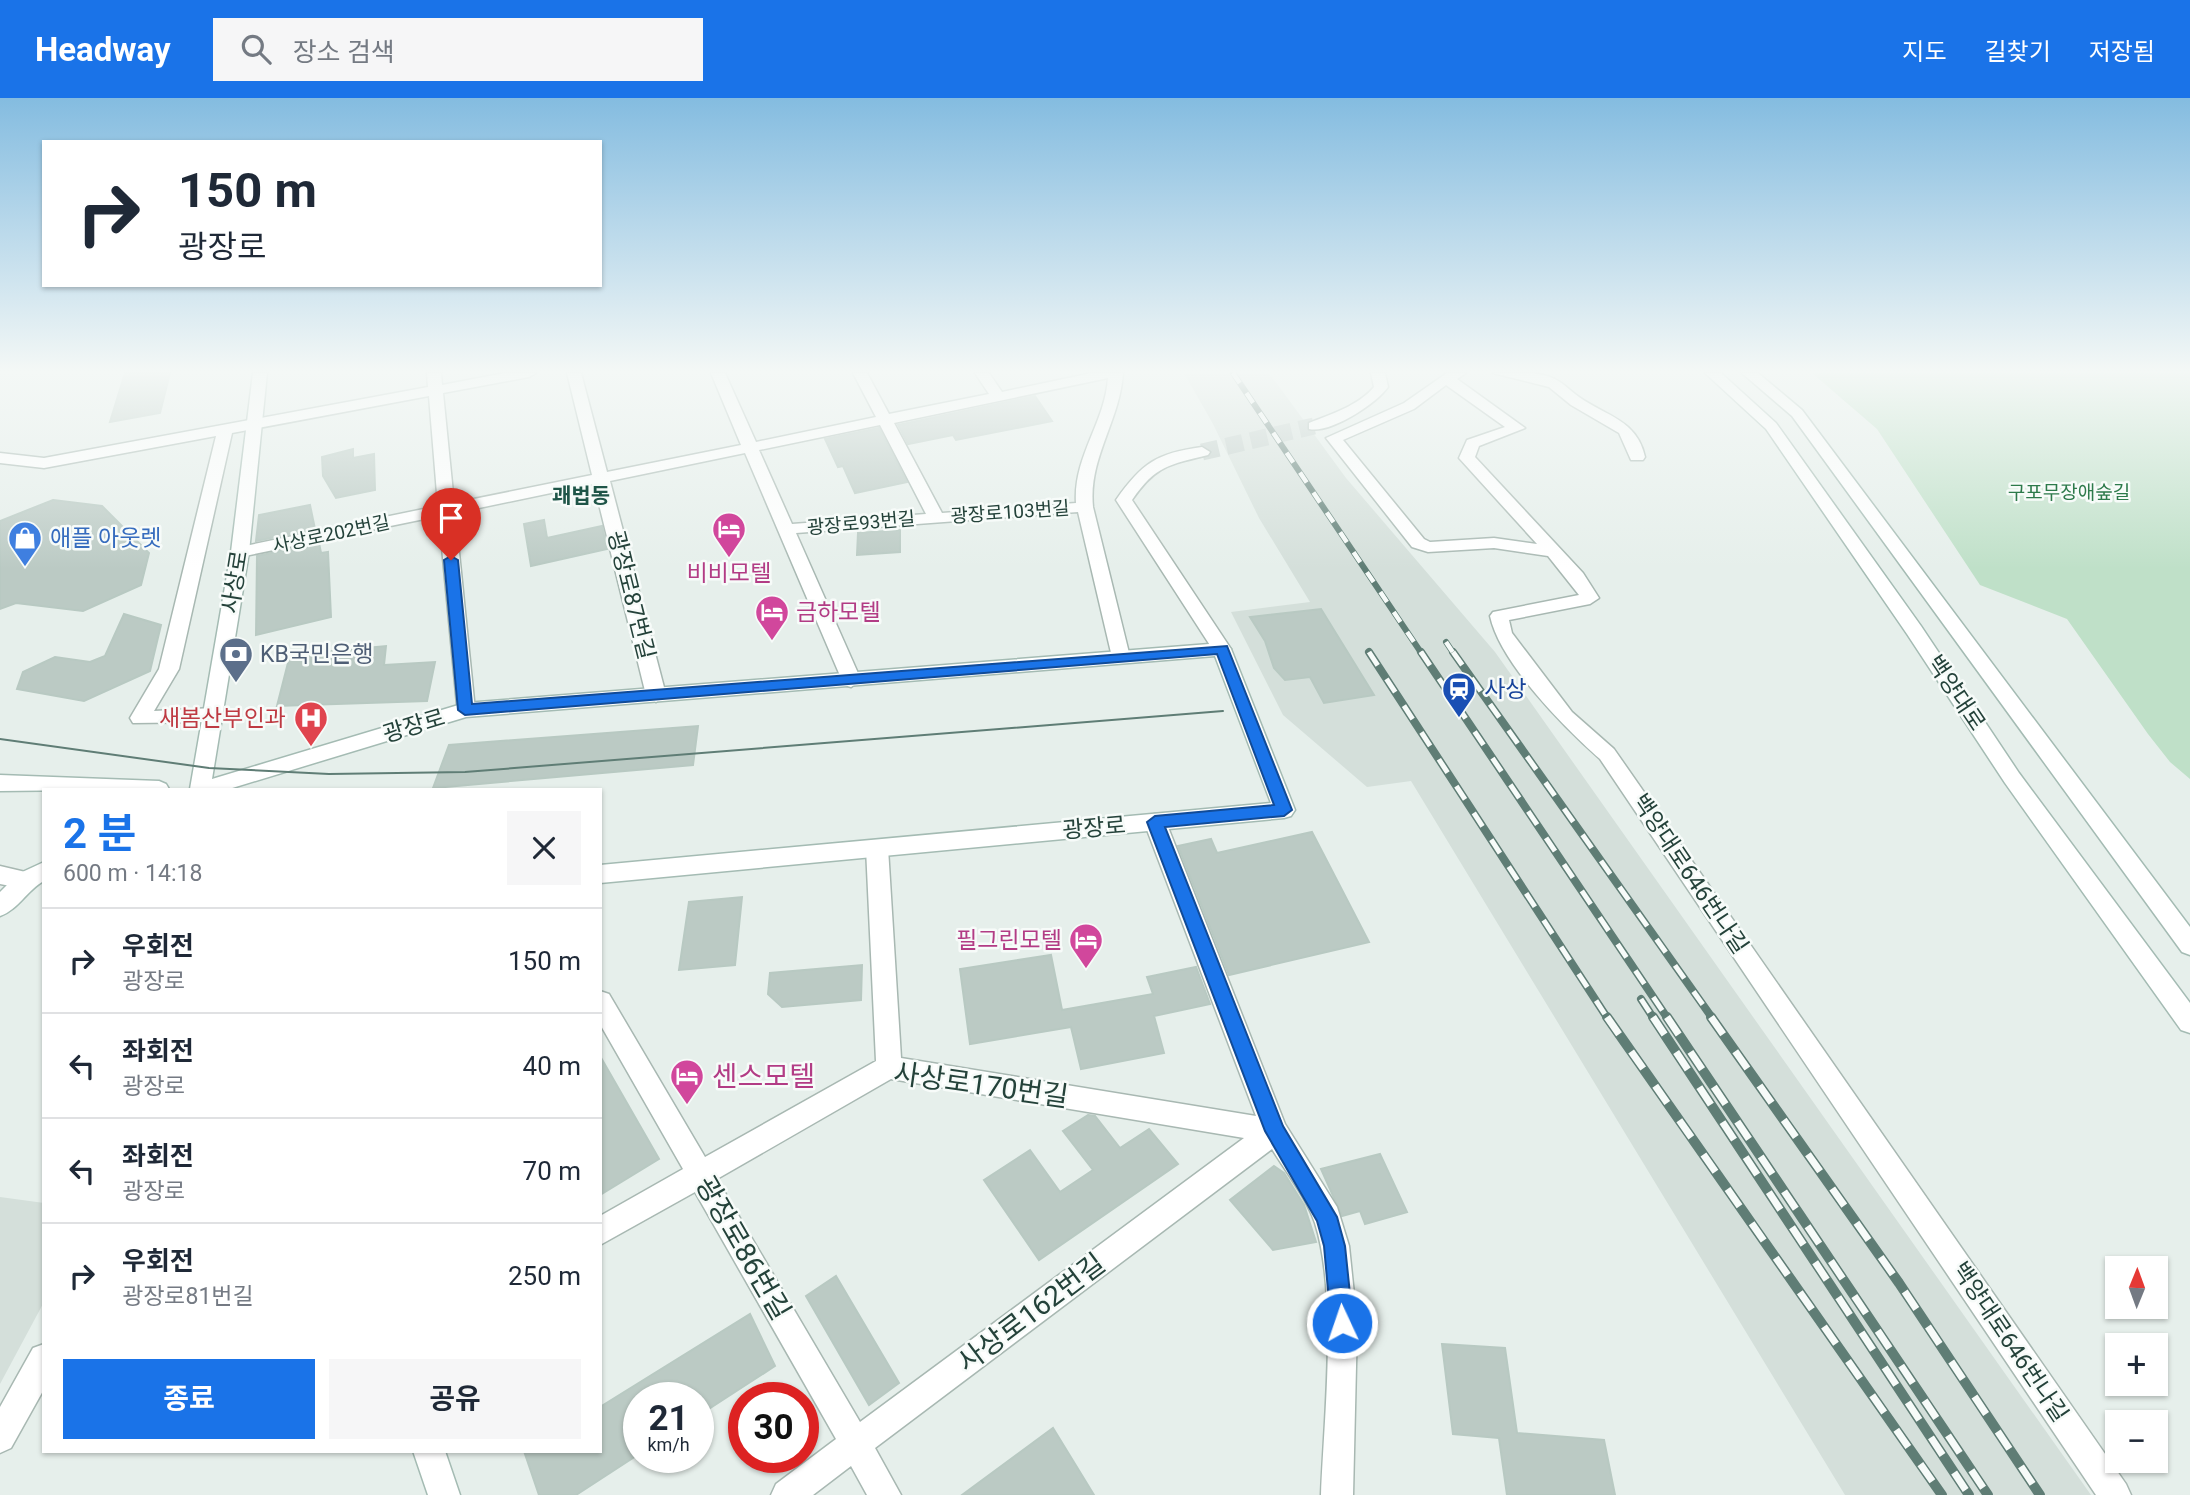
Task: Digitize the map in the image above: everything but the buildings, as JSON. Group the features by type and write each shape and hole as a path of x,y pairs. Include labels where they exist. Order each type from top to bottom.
{"street":[{"path":"0,458 44,463 180,438"},
{"path":"213,715 140,718 169,669 223,438"},
{"name":"사상로","path":"203,788 240,552 253,438"},
{"path":"439,438 465,710"},
{"name":"광장로87번길","path":"591,438 656,695"},
{"name":"광장로93번길","path":"747,438 851,680"},
{"name":"사상로202번길","path":"240,552 798,438"},
{"path":"895,438 936,517"},
{"name":"광장로103번길","path":"1099,438 1085,473 1085,507 1121,657"},
{"path":"1334,438 1418,543 1428,547 1494,543 1554,552"},
{"name":"백양대로646번나길","path":"1486,438 1472,443 1467,458 1577,577 1590,598 1499,617 1503,634 1565,717 1607,754 2115,1495"},
{"path":"1632,438 1637,457"},
{"name":"백양대로","path":"1780,438 1914,630 2012,778 2190,1021"},
{"name":"백양대로","path":"1816,438 2190,945"},
{"path":"1202,452 1171,455 1145,469 1124,500 1222,649"},
{"name":"광장로103번길","path":"936,517 1085,507"},
{"name":"광장로93번길","path":"786,530 936,517"},
{"name":"광장로","path":"206,788 465,710 1222,649 1284,810 602,874"},
{"path":"0,783 132,788"},
{"path":"1155,822 1275,1131 1313,1190 1326,1217 1335,1246 1342,1323 1337,1495"},
{"path":"877,848 889,1067"},
{"path":"0,875 35,875"},
{"path":"0,907 35,875"},
{"name":"광장로86번길","path":"602,1004 885,1495"},
{"name":"사상로170번길","path":"602,1230 889,1067 1275,1131"},
{"name":"사상로162번길","path":"787,1495 1275,1131"},
{"path":"0,1437 42,1363"},
{"path":"430,1453 444,1495"}],"shaded area":[{"path":"1220,438 1317,438 1346,478 1495,652 2091,1495 1845,1495 1411,781 1367,787 1283,715 1231,612 1310,602 1259,518"},
{"path":"0,1197 42,1203 42,1306 0,1384"}],"green space":[{"name":"구포무장애숲길","path":"1883,438 2190,438 2190,779 2170,762 2148,734 2067,619 1980,585"}],"tunnel":[{"path":"1202,452 1261,438"}],"tram line":[{"path":"0,739 209,768 329,774 465,772 1223,711"}],"railway":[{"path":"1277,438 1422,654"},
{"path":"1446,642 1454,654"},
{"path":"1369,652 1608,1019"},
{"path":"1421,652 1668,1019"},
{"path":"1453,652 1713,1019"},
{"path":"1641,999 1654,1019"},
{"path":"1607,1017 1942,1495"},
{"path":"1653,1017 1969,1495"},
{"path":"1667,1017 1988,1495"},
{"path":"1711,1017 1899,1283 2040,1495"}],"place":[{"name":"비비모텔","path":"729,559"},
{"name":"애플 아웃렛","path":"25,568"},
{"name":"금하모텔","path":"772,642"},
{"name":"KB국민은행","path":"236,684"},
{"name":"사상","path":"1459,719"},
{"name":"새봄산부인과","path":"311,748"},
{"name":"필그린모텔","path":"1086,970"},
{"name":"센스모텔","path":"687,1106"}],"district":[{"name":"괘법동","path":"581,496"}],"route":[{"path":"451,560 465,710 1222,649 1284,810 1155,822 1275,1131 1313,1190 1326,1217 1335,1246 1342,1323"}]}
